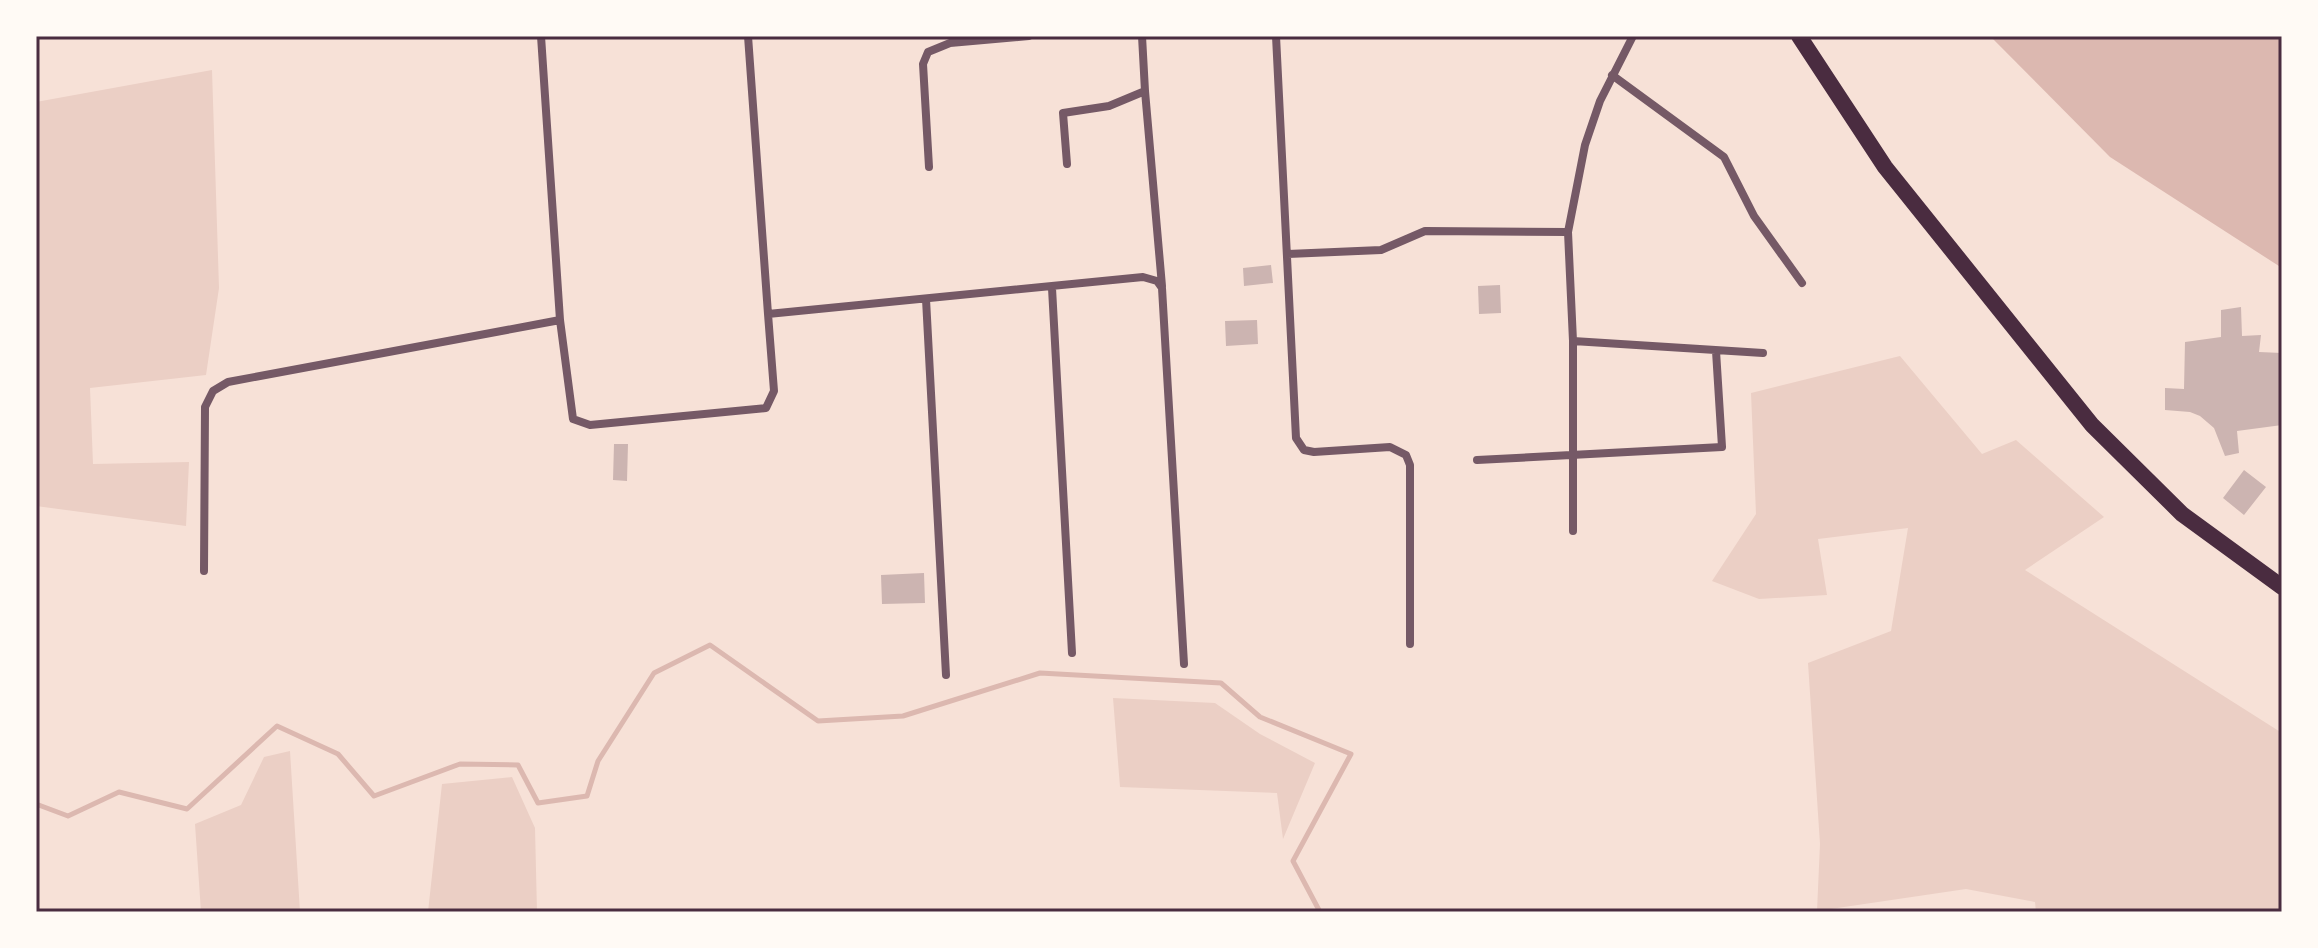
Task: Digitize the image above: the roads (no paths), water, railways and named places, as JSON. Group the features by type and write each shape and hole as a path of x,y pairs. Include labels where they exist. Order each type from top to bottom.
{"main road":[{"path":"1799,36 1885,167 2092,425 2182,514 2282,587"}],"street":[{"path":"541,36 560,320 570,413 581,425 766,408 774,391 748,36"},
{"path":"929,167 923,64 928,52 950,43 1029,36"},
{"path":"1142,36 1162,288 1184,664"},
{"path":"1276,36 1299,445 1314,452 1390,447 1406,455 1410,465 1410,644"},
{"path":"1573,531 1573,341 1568,232 1585,145 1612,75 1633,36"},
{"path":"1612,75 1724,157 1754,216 1802,283"},
{"path":"1067,164 1063,113 1109,106 1145,91"},
{"path":"1288,254 1381,250 1425,231 1568,232"},
{"path":"768,314 1143,277 1157,281 1162,288"},
{"path":"1052,288 1072,653"},
{"path":"926,299 946,675"},
{"path":"204,571 205,407 213,391 228,382 560,320"},
{"path":"1573,341 1763,353"},
{"path":"1477,460 1722,447 1716,351"}],"waterway":[{"path":"36,804 68,816 119,792 187,809 277,726 338,754 374,796 460,764 518,765 538,803 587,796 598,761 654,673 710,645 818,721 903,716 1040,673 1221,683 1260,717 1351,754 1293,861 1320,912"}]}
